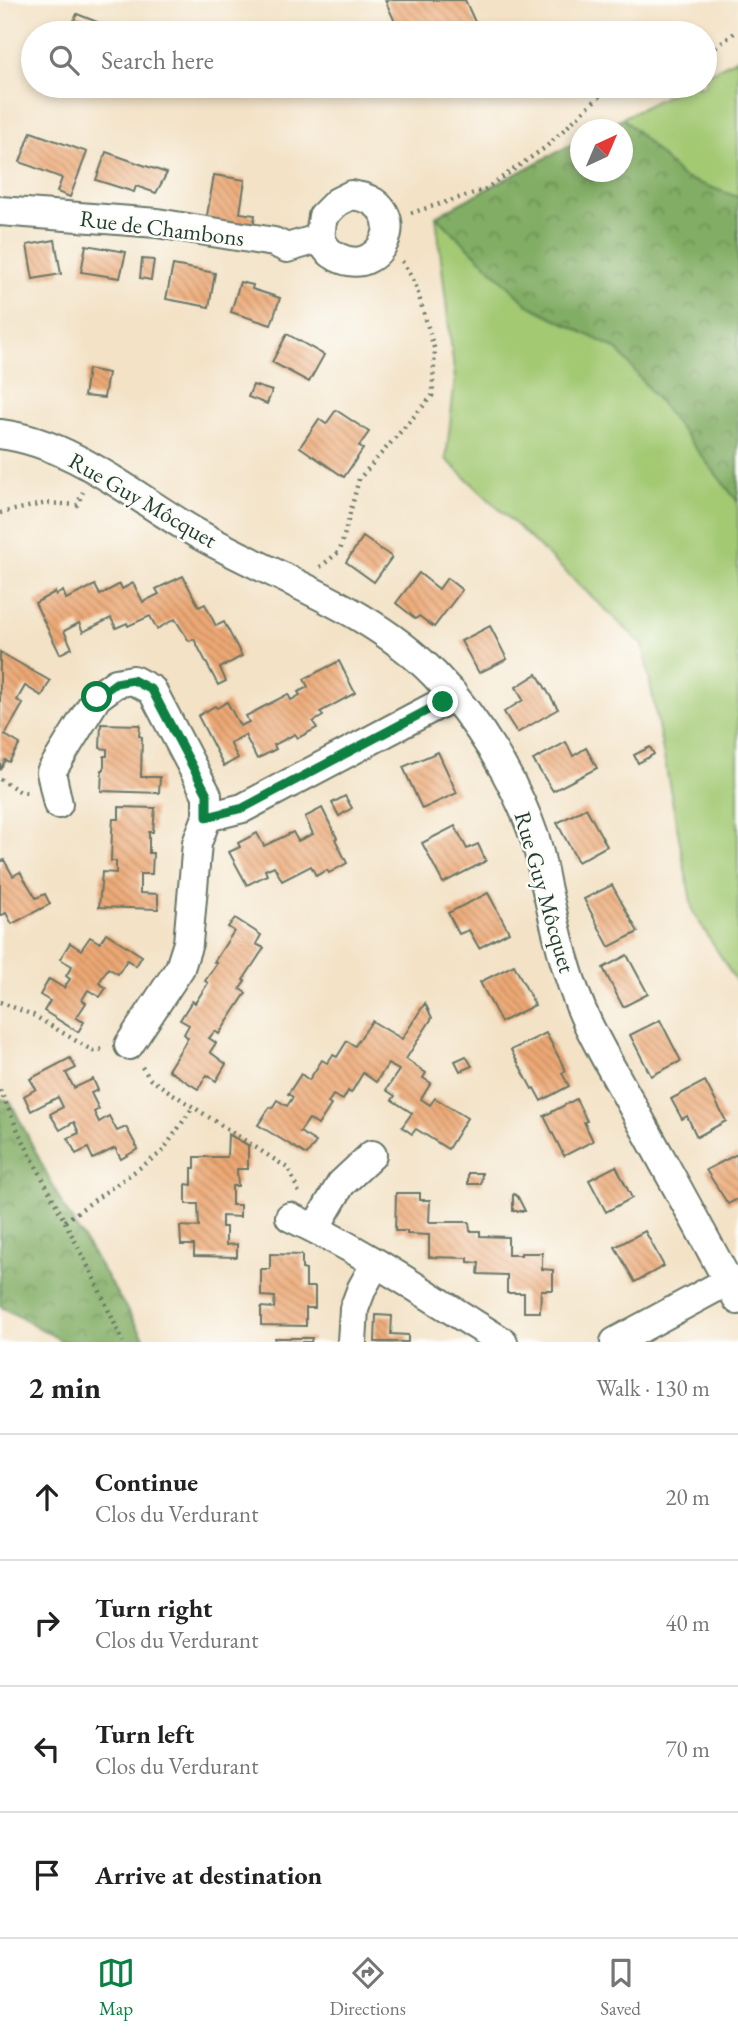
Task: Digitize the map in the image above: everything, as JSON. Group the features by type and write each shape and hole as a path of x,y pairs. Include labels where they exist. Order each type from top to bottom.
{"street":[{"path":"351,195 366,198 380,206 388,229 379,251 361,261 344,260 330,253 321,238 323,216 337,202 351,195"},
{"name":"Rue de Chambons","path":"0,211 157,223 274,242 287,248 321,238"},
{"name":"Rue Guy Môcquet","path":"0,434 35,441 94,470 199,534 348,610 388,636 435,674 452,693 482,735 513,788 536,840 565,964 588,1024 733,1291"},
{"path":"58,804 51,772 97,697 116,683 133,680 152,690 207,794 207,817 197,843 188,943 180,968 129,1045"},
{"path":"207,817 243,808 443,702 452,693"},
{"path":"372,1156 302,1222 376,1263 503,1342"},
{"path":"352,1342 354,1309 376,1263"},
{"path":"615,1342 733,1291"}],"path":[{"path":"717,47 738,30"},
{"path":"305,587 314,572 340,551 359,479 432,396 435,351 415,283 388,229 484,190 546,147 597,98"},
{"path":"0,513 47,503 77,505 94,470"},
{"path":"0,1002 33,1015 93,1051 129,1045 150,1079 289,1169 302,1222"},
{"path":"0,1090 123,1342"},
{"path":"65,1221 162,1152 193,1107"}],"green space":[{"path":"738,58 738,984 693,912 643,645 446,459 455,379 436,216 570,145 570,182 633,182 633,119 621,119 662,98 717,98 717,69"},
{"path":"633,128 682,177 738,197 738,502 618,350 528,305 436,216 570,145 570,182 633,182"},
{"path":"0,1099 10,1101 63,1206 147,1342 64,1342 0,1306"}],"building":[{"path":"385,0 465,0 475,21 395,21"},
{"path":"77,14 95,21 74,21"},
{"path":"31,132 87,152 70,197 57,192 62,178 20,162"},
{"path":"106,152 167,173 156,193 136,186 134,192 96,180"},
{"path":"214,175 245,180 240,213 255,215 253,229 206,221"},
{"path":"55,240 61,274 33,279 27,245"},
{"path":"86,245 126,252 120,278 81,272"},
{"path":"142,259 154,260 151,280 140,278"},
{"path":"173,265 215,273 209,307 166,299"},
{"path":"240,282 280,298 271,325 231,312"},
{"path":"287,334 324,355 309,382 272,362"},
{"path":"88,369 108,373 104,398 84,396"},
{"path":"253,385 272,391 267,404 248,397"},
{"path":"336,410 369,432 359,446 363,449 344,477 300,447 319,419 326,424"},
{"path":"363,537 392,557 374,582 346,562"},
{"path":"419,573 439,589 447,578 462,590 434,627 419,616 416,619 396,603"},
{"path":"183,576 199,607 205,604 216,626 224,622 242,656 220,668 226,681 218,685 194,639 189,641 175,619 157,629 150,616 128,626 127,623 116,628 111,618 83,632 79,623 64,631 72,648 60,654 35,603 55,592 56,595 63,591 66,599 95,585 100,595 120,584 122,589 133,583 143,602 159,594 156,589"},
{"path":"490,626 507,659 479,673 461,641"},
{"path":"0,652 50,681 42,696 25,686 17,700 23,704 5,735 20,744 9,762 5,760 0,770"},
{"path":"339,661 355,693 320,712 323,716 313,722 317,728 298,738 295,734 274,745 276,749 257,759 245,735 230,743 238,758 224,766 198,716 227,702 240,726 249,722 246,716 288,694 291,700 300,695 298,692 308,687 304,679"},
{"path":"537,674 558,709 517,733 504,712 523,700 516,687"},
{"path":"101,724 140,725 141,777 160,777 159,793 101,791 107,749 100,748"},
{"path":"566,742 573,756 586,748 597,768 553,791 533,760"},
{"path":"650,747 654,754 638,763 634,755"},
{"path":"438,752 457,793 422,809 403,767"},
{"path":"345,796 352,808 339,816 332,803"},
{"path":"119,807 155,808 153,832 149,832 149,853 153,853 152,874 140,874 140,893 158,894 158,909 99,907 102,872 116,873 116,861 111,861 112,831 113,819 119,819"},
{"path":"322,808 347,863 329,873 327,870 316,876 311,866 282,881 274,866 265,870 267,875 247,885 229,852 240,847 238,843 257,833 264,846 293,832 298,841 313,834 305,817"},
{"path":"586,808 607,846 578,862 557,823"},
{"path":"455,826 467,849 478,844 486,861 443,883 422,843"},
{"path":"4,860 13,876 20,872 36,898 45,894 50,904 12,924 6,913 0,916 0,862"},
{"path":"612,885 638,932 609,947 584,899"},
{"path":"488,893 509,932 479,948 469,930 459,934 448,913"},
{"path":"235,918 261,935 256,944 264,948 243,980 245,981 240,989 246,993 219,1034 215,1031 209,1038 216,1043 210,1052 226,1064 216,1081 207,1075 198,1089 168,1070 188,1038 184,1034 189,1025 180,1020 208,983 205,981 217,963 214,962 234,931 228,927"},
{"path":"106,933 142,956 136,966 127,960 118,974 108,968 99,983 106,988 100,997 88,990 82,1000 86,1003 76,1018 84,1022 78,1032 44,1011 50,1001 40,995 49,979 64,988 70,979 66,976 72,966 60,959 70,943 81,950 90,937 100,943"},
{"path":"627,955 648,994 623,1007 603,968"},
{"path":"514,965 535,1005 501,1022 480,982"},
{"path":"425,1003 432,1018 406,1059 426,1073 423,1078 431,1083 421,1099 430,1105 435,1098 467,1118 448,1149 416,1129 412,1134 402,1127 412,1113 392,1100 395,1096 386,1090 399,1070 388,1064 376,1082 363,1073 351,1093 348,1091 343,1100 333,1095 328,1103 331,1105 318,1125 309,1119 300,1132 316,1142 307,1155 258,1125 277,1100 287,1106 293,1097 288,1094 301,1074 309,1080 322,1060 327,1063 333,1055 337,1057 347,1041 355,1046 372,1021 402,1039"},
{"path":"660,1020 681,1061 651,1076 630,1035"},
{"path":"546,1033 566,1071 562,1073 569,1086 541,1101 511,1050"},
{"path":"466,1056 472,1066 460,1071 455,1061"},
{"path":"70,1058 76,1068 66,1073 74,1088 93,1079 98,1090 91,1093 99,1109 94,1112 99,1122 109,1116 117,1131 126,1127 138,1149 121,1159 115,1148 93,1159 88,1148 76,1154 68,1138 79,1133 74,1122 60,1130 50,1114 63,1107 58,1097 31,1111 24,1096 36,1089 30,1079"},
{"path":"705,1081 726,1121 697,1137 687,1116 682,1119 671,1099"},
{"path":"576,1099 593,1141 564,1156 544,1116"},
{"path":"228,1134 248,1145 248,1169 237,1169 238,1186 232,1186 232,1205 240,1205 240,1217 222,1216 222,1227 226,1227 226,1245 237,1244 237,1257 194,1256 194,1245 181,1245 180,1226 199,1227 198,1204 186,1204 186,1184 192,1185 195,1157 227,1157"},
{"path":"737,1154 738,1199 728,1204 706,1170"},
{"path":"616,1166 632,1198 606,1212 589,1180"},
{"path":"468,1173 482,1173 481,1184 468,1184"},
{"path":"396,1193 420,1193 420,1200 430,1200 429,1222 469,1222 470,1231 480,1231 480,1236 508,1237 508,1255 542,1253 542,1269 553,1270 553,1290 541,1290 540,1312 524,1312 524,1293 507,1293 507,1275 478,1274 479,1263 468,1262 468,1258 429,1257 429,1235 395,1231"},
{"path":"514,1194 518,1197 525,1211 513,1211"},
{"path":"645,1231 664,1266 635,1282 615,1247"},
{"path":"270,1254 302,1255 302,1269 306,1270 306,1287 315,1287 315,1308 306,1308 306,1326 261,1325 261,1307 274,1308 275,1297 261,1296 261,1269 270,1269"},
{"path":"376,1315 392,1316 391,1334 408,1335 408,1342 375,1342"},
{"path":"275,1338 312,1338 311,1342 275,1342"}],"route":[{"path":"97,697 116,683 133,680 152,690 207,794 207,817 243,808 443,702"}]}
